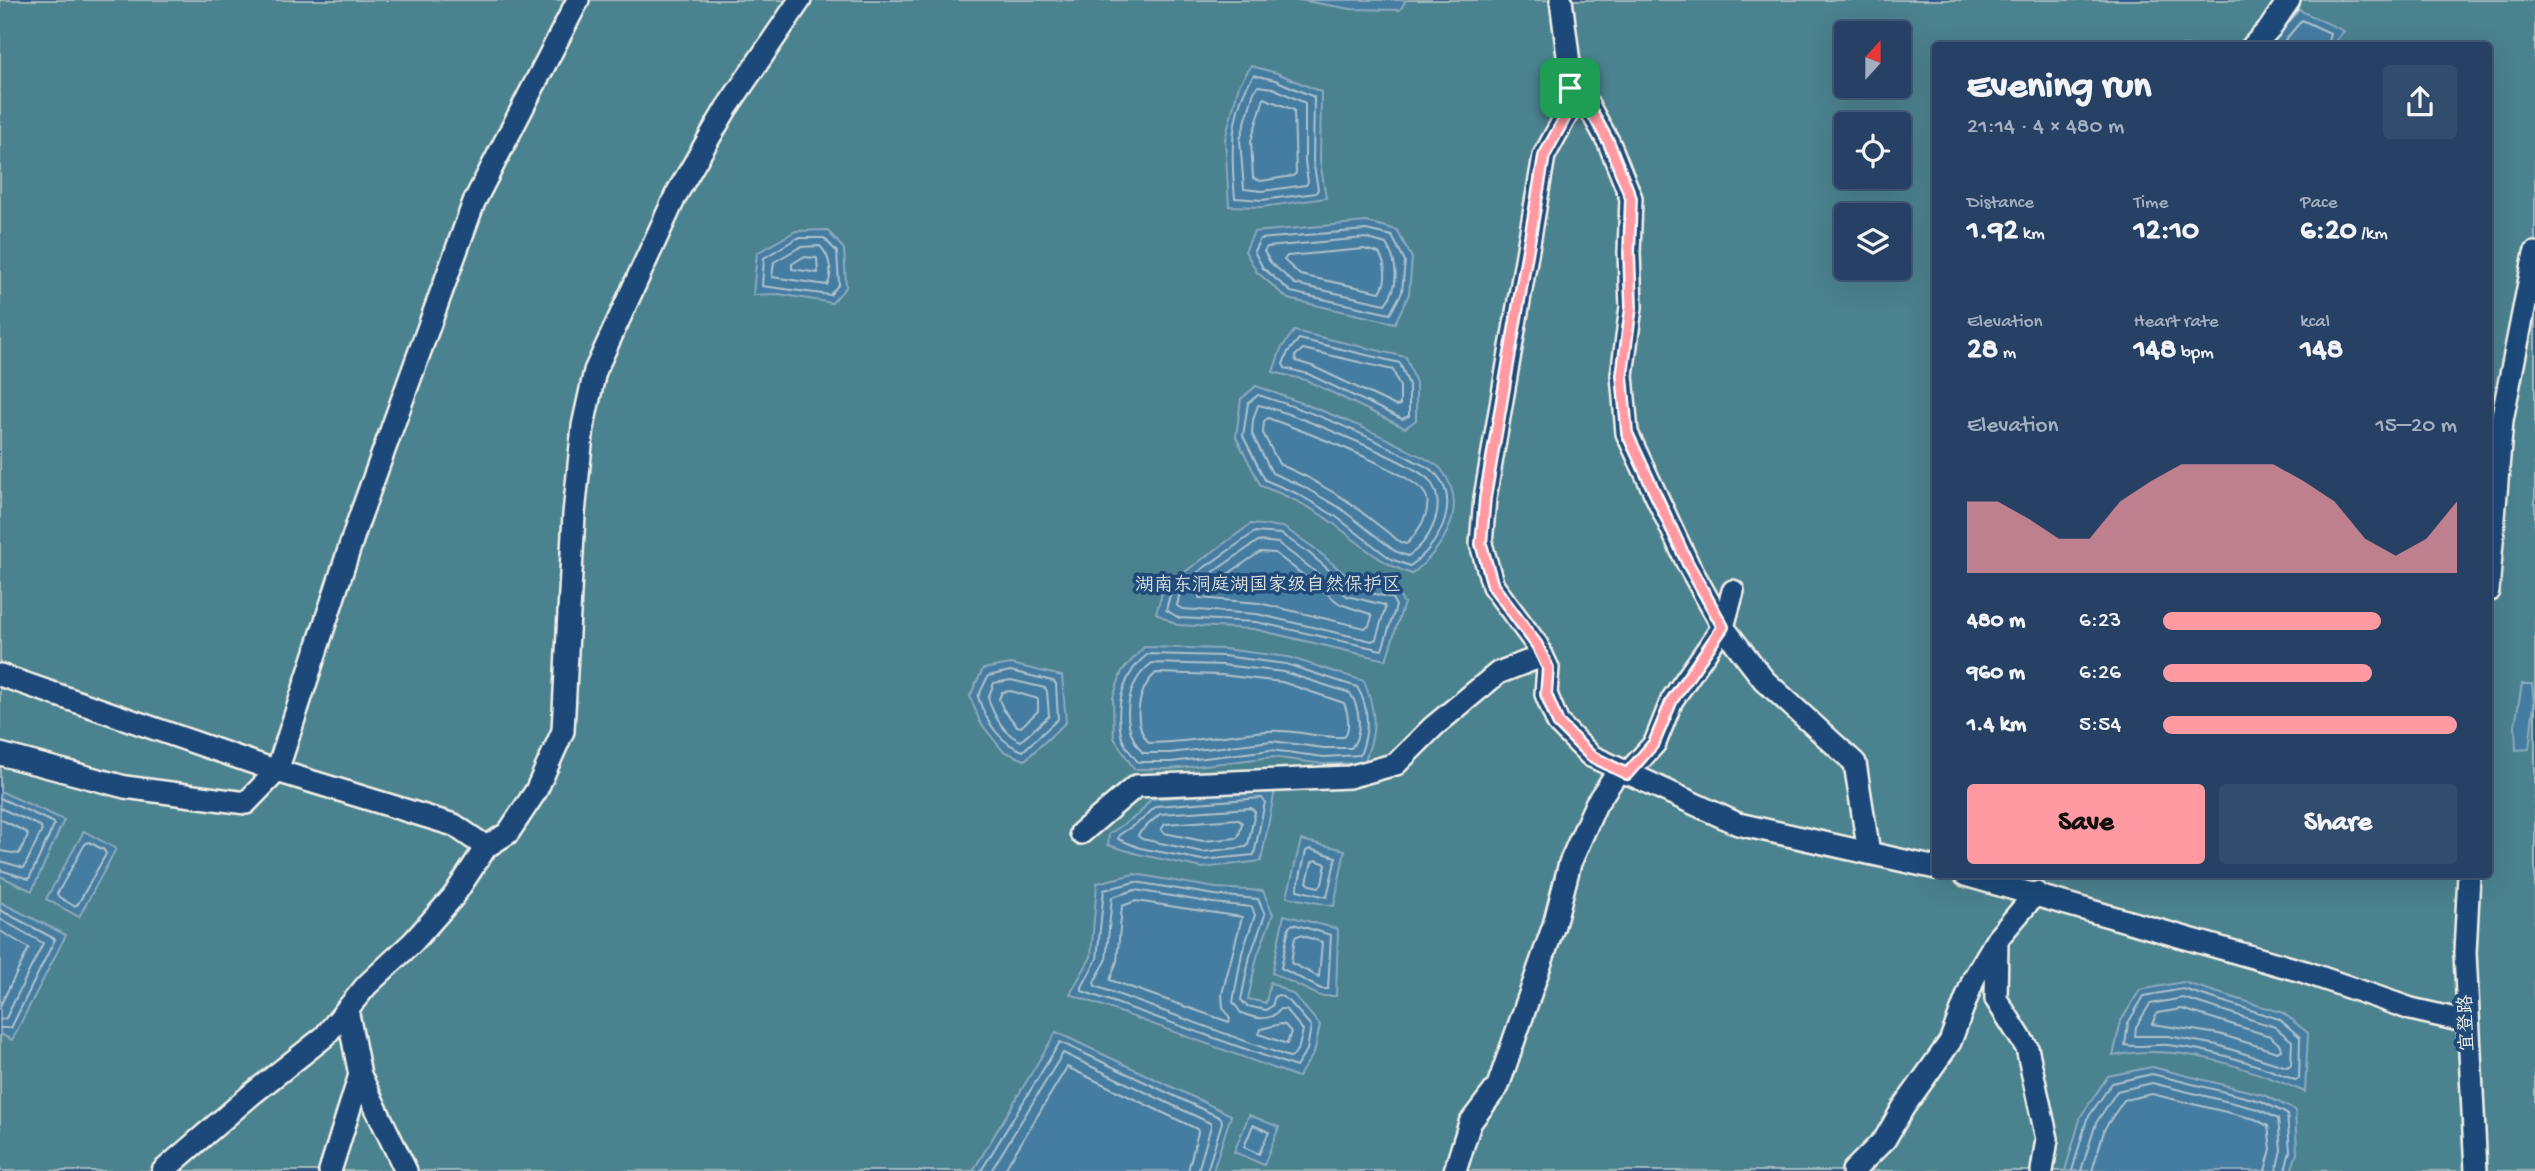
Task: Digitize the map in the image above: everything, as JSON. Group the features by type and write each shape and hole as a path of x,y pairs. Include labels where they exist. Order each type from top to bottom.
{"street":[{"path":"0,754 125,787 246,803 277,771 358,522 474,202 578,0"},
{"path":"163,1171 252,1094 324,1037 367,985 413,942 453,897 486,847 508,833 536,791 563,731 574,514 583,426 595,371 676,195 726,109 800,0"},
{"path":"1561,0 1570,71 1569,110 1544,156 1485,498 1481,544 1493,586 1548,668 1546,694 1558,723 1591,756 1738,824 1932,867"},
{"path":"2257,42 2289,0"},
{"path":"1570,88 1588,105 1609,143 1631,198 1631,307 1622,375 1627,433 1688,564 1723,627 1764,680 1855,763 1869,853"},
{"path":"2492,542 2502,420 2535,253"},
{"path":"1455,1171 1469,1123 1498,1086 1554,925 1570,863 1596,804 1623,772 1654,743 1672,700 1723,627 1734,591"},
{"path":"1081,833 1136,786 1349,777 1396,764 1433,727 1498,673 1542,656"},
{"path":"0,675 277,771 454,825 486,847"},
{"path":"1976,878 2305,972 2412,1009 2468,1022"},
{"name":"宜登路","path":"2469,878 2465,953 2476,1171"},
{"path":"1853,1171 1885,1139 1903,1108 1950,1042 1974,978 1997,939 2036,894"},
{"path":"1997,939 1996,999 2027,1048 2047,1139 2042,1171"},
{"path":"347,1009 360,1075 406,1171"},
{"path":"330,1171 360,1075"}],"green space":[{"name":"湖南东洞庭湖国家级自然保护区","path":"0,0 2535,0 2535,1171 0,1171"}],"water":[{"path":"1299,0 1406,0 1400,10 1351,9"},
{"path":"2299,10 2344,31 2335,42 2273,42"},
{"path":"1251,66 1277,73 1321,92 1320,161 1326,198 1262,207 1229,206 1225,139 1239,85"},
{"path":"1367,222 1397,230 1412,258 1409,294 1395,323 1288,299 1257,272 1245,251 1254,232"},
{"path":"827,230 844,249 846,287 832,303 779,294 753,295 757,253 796,231"},
{"path":"1294,331 1406,357 1416,383 1416,420 1405,428 1306,380 1273,372 1281,349"},
{"path":"1256,386 1336,416 1429,460 1441,469 1450,484 1453,513 1443,540 1412,574 1380,558 1308,507 1261,486 1236,437 1241,399"},
{"path":"1251,524 1283,527 1313,547 1354,582 1395,591 1404,603 1386,660 1254,629 1177,625 1156,613 1164,587"},
{"path":"1144,647 1224,649 1288,657 1364,681 1374,722 1364,763 1323,764 1272,757 1171,769 1134,769 1114,738 1113,698 1122,671"},
{"path":"1011,664 1062,676 1066,722 1025,760 1003,751 980,722 970,696 983,669"},
{"path":"2522,684 2532,684 2534,703 2529,749 2516,750 2515,725"},
{"path":"1275,790 1261,861 1202,868 1108,845 1109,834 1139,814 1151,799"},
{"path":"0,791 64,820 32,891 0,876"},
{"path":"84,831 116,849 79,917 46,899"},
{"path":"1301,840 1345,850 1334,906 1287,897"},
{"path":"1134,874 1216,888 1263,891 1273,914 1257,957 1248,999 1266,1003 1270,982 1294,995 1320,1025 1314,1053 1298,1077 1070,994 1091,957 1097,883"},
{"path":"0,902 66,935 12,1040 0,1034"},
{"path":"1284,915 1338,929 1336,996 1320,996 1272,973"},
{"path":"2183,982 2283,1013 2308,1033 2305,1092 2211,1059 2162,1052 2113,1056 2121,1021 2140,990"},
{"path":"1056,1032 1231,1115 1213,1171 973,1171"},
{"path":"2152,1067 2264,1095 2295,1110 2297,1153 2291,1171 2065,1171 2081,1116 2108,1076"},
{"path":"1249,1115 1279,1127 1264,1165 1234,1152"}],"route":[{"path":"1570,88 1588,105 1609,143 1631,198 1631,307 1622,375 1627,433 1688,564 1723,627 1672,700 1654,743 1627,774 1591,756 1558,723 1546,694 1548,668 1537,645 1493,586 1481,544 1485,498 1544,156 1569,110 1570,88"}]}
